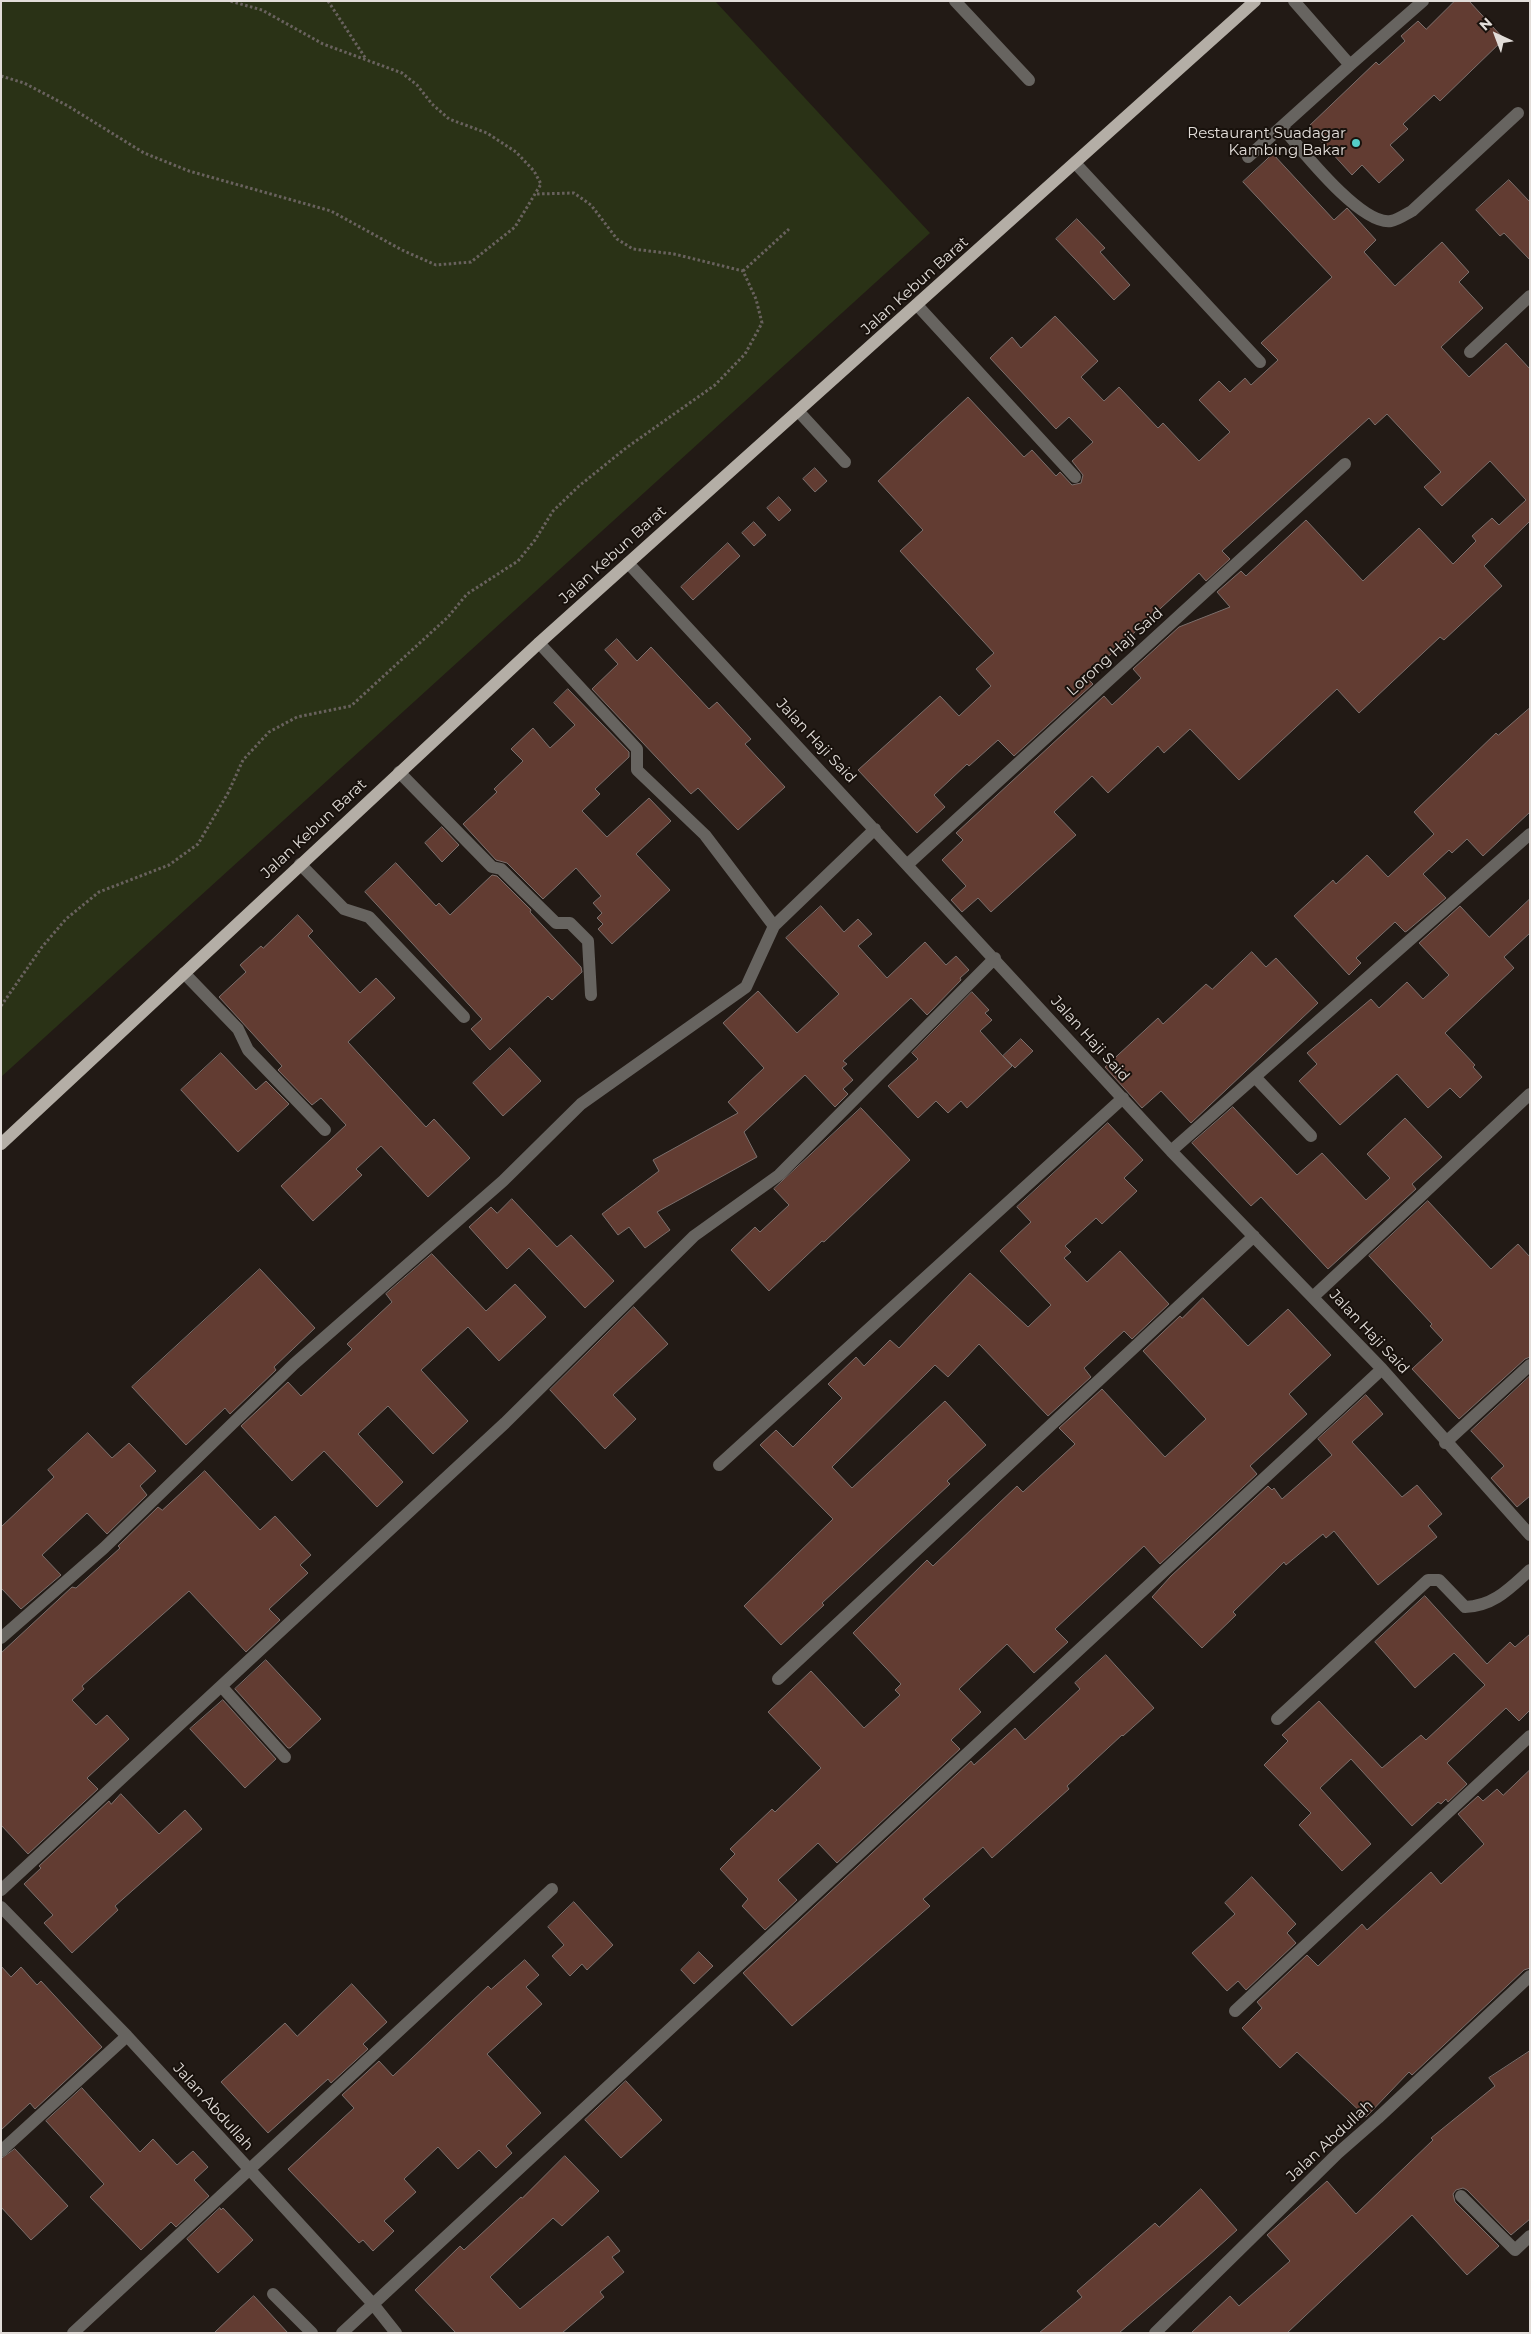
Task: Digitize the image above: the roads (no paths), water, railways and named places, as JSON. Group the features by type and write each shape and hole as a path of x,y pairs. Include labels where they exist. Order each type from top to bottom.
{"main road":[{"name":"Jalan Kebun Barat","path":"1,1144 539,643 1076,164 1255,1"}],"street":[{"path":"954,1 1029,80"},
{"path":"1294,1 1350,65"},
{"path":"1248,157 1422,1"},
{"path":"1282,127 1356,206 1373,218 1391,221 1412,211 1518,113"},
{"path":"1076,164 1260,362"},
{"path":"1470,352 1530,296"},
{"path":"917,305 1075,477"},
{"path":"799,412 845,462"},
{"name":"Lorong Haji Said","path":"908,864 1345,464"},
{"name":"Jalan Haji Said","path":"628,563 995,958 1171,1151 1314,1296 1382,1369 1445,1443 1530,1535"},
{"path":"539,643 637,749 638,770 705,835 774,926"},
{"path":"399,772 492,867 501,869 556,923 570,923 588,941 591,995"},
{"path":"1,1638 104,1548 294,1364 503,1181 581,1104 746,987 774,926 875,829"},
{"path":"1171,1151 1530,834"},
{"path":"300,864 344,909 370,917 464,1016"},
{"path":"1,1890 505,1423 694,1236 778,1175 995,958"},
{"path":"184,973 238,1029 248,1050 325,1130"},
{"path":"1255,1077 1311,1136"},
{"path":"1314,1296 1530,1094"},
{"path":"719,1465 1122,1098"},
{"path":"778,1679 1254,1236"},
{"path":"1445,1443 1530,1365"},
{"path":"342,2333 1382,1369"},
{"path":"1277,1719 1428,1580 1439,1580 1465,1607 1474,1607 1495,1601 1530,1570"},
{"path":"222,1687 285,1758"},
{"path":"1235,2011 1530,1736"},
{"path":"73,2333 552,1889"},
{"name":"Jalan Abdullah","path":"1,1907 127,2036 373,2304 396,2333"},
{"name":"Jalan Abdullah","path":"1155,2333 1338,2153 1530,1976"},
{"path":"1,2151 127,2036"},
{"path":"1461,2196 1515,2250 1530,2236"},
{"path":"273,2294 312,2333"}],"place":[{"name":"Restaurant Suadagar Kambing Bakar","path":"1356,143"}]}
